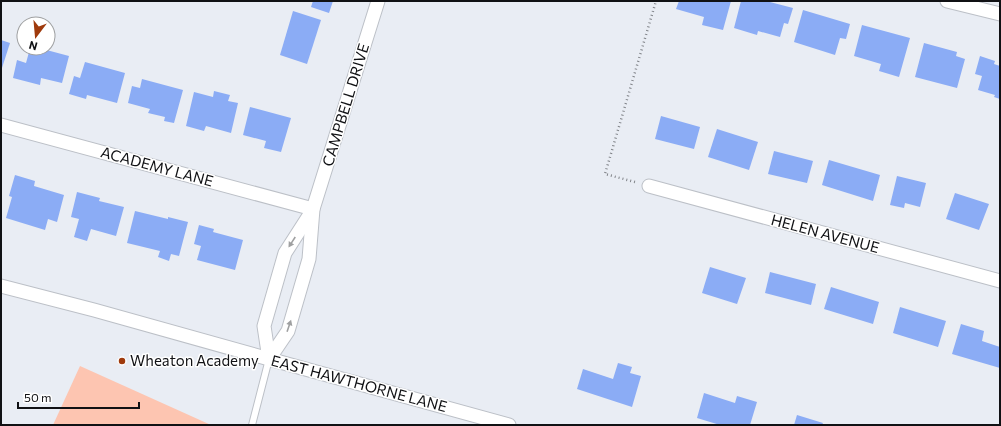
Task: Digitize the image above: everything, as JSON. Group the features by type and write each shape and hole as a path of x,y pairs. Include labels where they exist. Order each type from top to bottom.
{"street":[{"name":"CAMPBELL DRIVE","path":"269,359 288,331 309,259 313,209 378,1"},
{"path":"946,1 1000,14"},
{"name":"ACADEMY LANE","path":"1,125 313,209"},
{"name":"HELEN AVENUE","path":"649,186 1000,282"},
{"name":"CAMPBELL DRIVE","path":"269,359 264,326 285,253 313,209"},
{"name":"EAST HAWTHORNE LANE","path":"1,286 94,310 509,425"}],"lane":[{"path":"252,425 269,359"}],"path":[{"path":"649,186 605,174 656,1"}],"shaded area":[{"path":"80,366 211,425 53,425"}],"building":[{"path":"313,1 333,1 329,13 311,7"},
{"path":"679,1 731,1 723,30 702,25 704,17 676,9"},
{"path":"741,1 766,1 793,8 788,24 784,23 780,37 758,31 757,35 734,28"},
{"path":"803,10 850,24 846,39 840,38 835,55 794,42"},
{"path":"293,11 321,20 307,64 280,55"},
{"path":"862,25 910,38 899,77 879,71 881,64 854,56"},
{"path":"1,40 10,43 1,71"},
{"path":"924,43 957,52 956,56 965,59 957,88 915,77"},
{"path":"56,53 69,56 62,83 41,78 40,85 13,78 17,60 26,63 28,56 56,56"},
{"path":"980,56 995,61 994,64 1000,66 1000,99 994,97 995,95 978,90 982,76 975,74"},
{"path":"85,62 125,73 117,103 87,95 86,99 69,94 74,76 80,78"},
{"path":"142,79 183,90 174,123 164,121 165,117 148,113 150,109 128,103 132,86 140,88"},
{"path":"214,91 230,95 228,101 238,103 231,133 206,126 204,131 186,126 194,92 213,97"},
{"path":"250,107 291,118 281,152 264,148 266,141 243,135"},
{"path":"661,116 700,127 694,149 655,139"},
{"path":"717,129 758,142 749,170 708,157"},
{"path":"774,151 813,161 807,183 768,174"},
{"path":"829,160 880,175 873,201 822,185"},
{"path":"15,175 35,181 34,186 64,195 57,222 48,219 45,230 6,218 12,197 9,196"},
{"path":"897,176 926,183 920,207 905,203 904,208 890,205"},
{"path":"77,192 100,198 99,201 124,207 116,236 91,229 87,241 74,237 79,219 71,217"},
{"path":"955,193 989,204 979,230 946,219"},
{"path":"135,211 188,222 179,256 171,254 169,261 158,257 160,251 127,243"},
{"path":"199,225 214,229 213,232 243,240 235,270 197,260 201,246 194,244"},
{"path":"710,267 746,278 737,304 702,293"},
{"path":"770,272 816,284 811,305 765,293"},
{"path":"831,287 879,302 873,324 824,309"},
{"path":"900,307 946,321 938,347 893,333"},
{"path":"961,324 984,331 982,341 1000,347 1000,368 952,354"},
{"path":"618,363 632,367 630,373 641,376 632,407 577,389 583,369 613,379"},
{"path":"704,393 735,403 737,396 757,402 750,425 720,425 697,418"},
{"path":"797,415 823,423 822,425 794,425"}],"place":[{"name":"Wheaton Academy","path":"122,361"}]}
